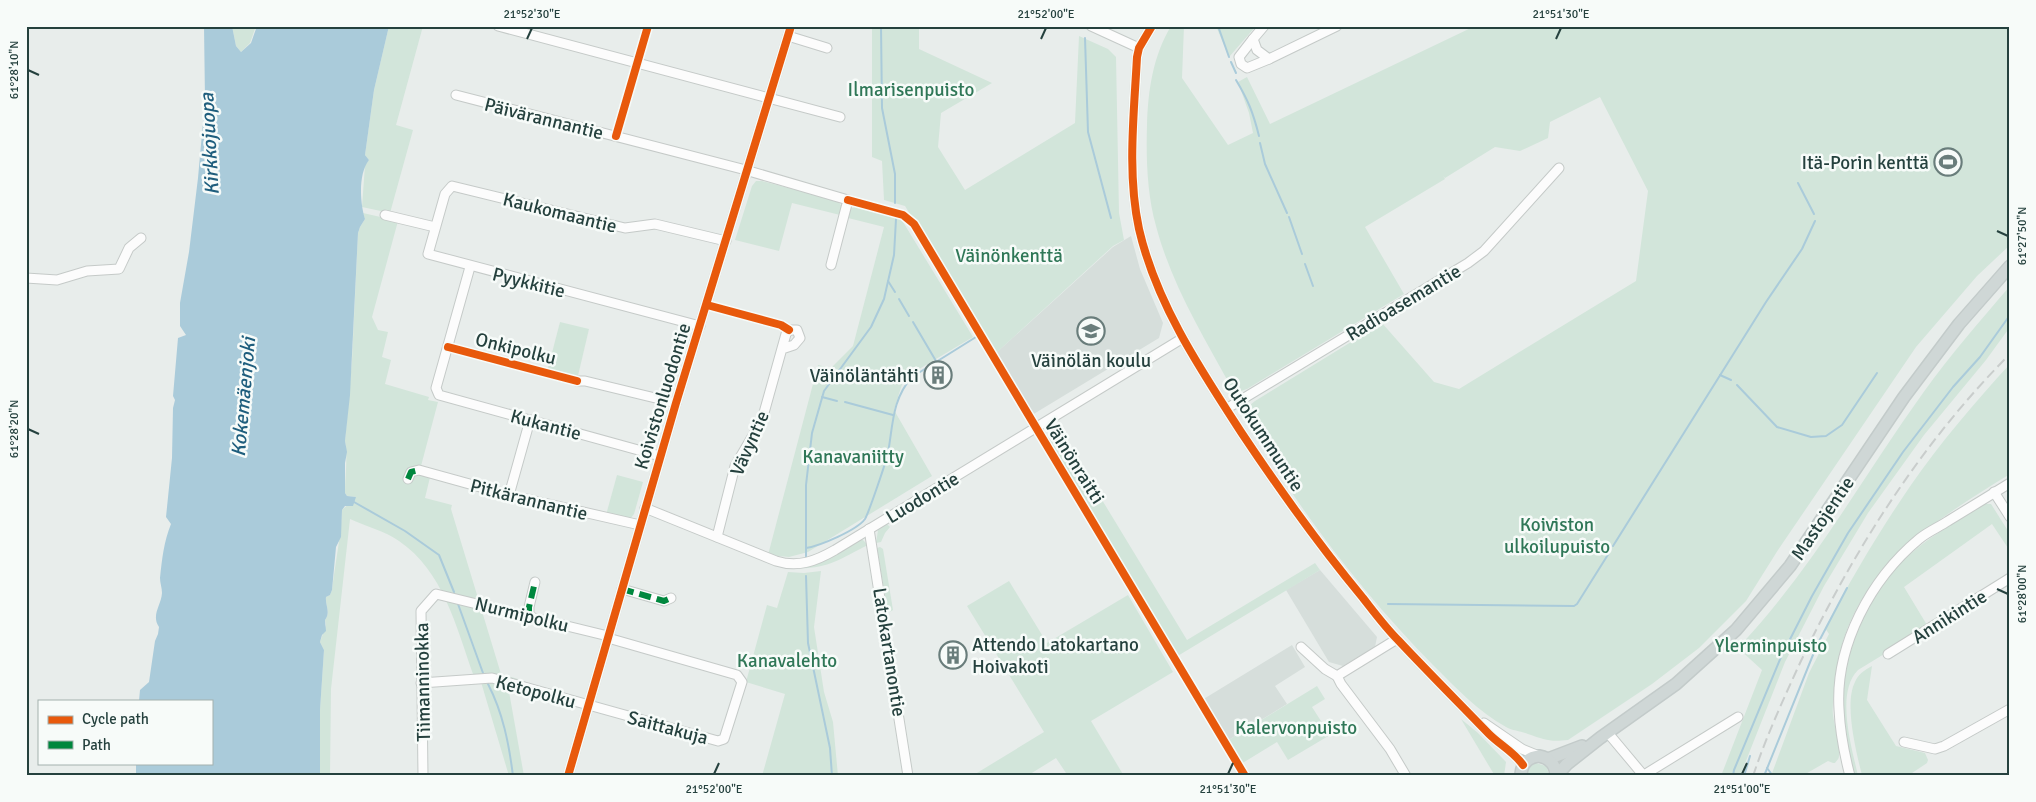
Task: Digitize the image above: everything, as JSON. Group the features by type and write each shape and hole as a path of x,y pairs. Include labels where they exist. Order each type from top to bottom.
{"main road":[{"name":"Mastojentie","path":"1557,775 1567,764 1604,735 1676,684 1736,630 1790,566 1920,375 1959,324 2010,266"},
{"name":"Mastojentie","path":"1521,772 1530,758 1561,755 1604,735"},
{"path":"1544,758 1554,766 1557,775"}],"street":[{"path":"498,26 840,117"},
{"name":"Koivistonluodontie","path":"568,776 590,705 660,456 791,26"},
{"path":"1090,26 1139,48 1152,26"},
{"path":"1264,26 1239,57 1241,64 1247,68 1337,26"},
{"path":"788,36 827,48"},
{"path":"1253,39 1257,50 1269,59"},
{"name":"Outokummuntie","path":"1139,48 1132,155 1136,209 1149,263 1183,338 1226,408 1323,551 1397,639 1492,736 1516,755 1521,772"},
{"name":"Päivärannantie","path":"456,96 748,171 848,200 831,265"},
{"name":"Radioasemantie","path":"1226,408 1484,252 1559,168"},
{"name":"Kaukomaantie","path":"452,186 625,228 655,224 726,241"},
{"name":"Pyykkitie","path":"452,186 445,194 428,254 700,326"},
{"path":"385,215 435,227"},
{"path":"26,278 57,280 87,271 119,269 129,248 142,238"},
{"name":"Kukantie","path":"470,266 436,388 439,395 660,456"},
{"name":"Luodontie","path":"645,508 776,561 797,564 810,562 822,558 1183,338"},
{"name":"Vävyntie","path":"716,537 735,466 762,420 782,349"},
{"name":"Onkipolku","path":"577,381 586,381 676,403"},
{"path":"509,495 530,420"},
{"name":"Pitkärannantie","path":"408,479 411,472 419,470 509,495 640,525"},
{"path":"1850,776 1842,746 1838,706 1842,668 1852,632 1871,593 1894,564 1920,538 2010,483"},
{"path":"1994,492 2010,517"},
{"name":"Latokartanontie","path":"869,529 908,776"},
{"name":"Annikintie","path":"1888,654 2010,578"},
{"path":"530,616 529,607 535,582"},
{"path":"622,589 664,601 671,598"},
{"name":"Nurmipolku","path":"436,594 608,637"},
{"name":"Tiimanninokka","path":"423,776 421,611 436,594"},
{"name":"Saittakuja","path":"590,705 718,741 724,739 742,682 737,676 608,637"},
{"path":"1337,676 1397,639"},
{"path":"1301,647 1325,669 1337,676 1390,749 1406,776"},
{"name":"Ketopolku","path":"422,683 492,678 590,705"},
{"path":"1904,742 1935,750 2010,709"},
{"name":"Outokummuntie","path":"1468,711 1522,748 1544,758"},
{"path":"1604,735 1644,775 1738,717"}],"shaded area":[{"name":"Väinölän koulu","path":"1131,236 1140,269 1163,323 1159,338 1032,415 996,353 1113,247"},
{"path":"1320,570 1377,637 1375,647 1343,666 1329,662 1286,590"},
{"path":"1292,645 1305,667 1275,686 1287,704 1227,741 1202,700"}],"green space":[{"path":"232,26 256,26 250,43 241,52 236,46"},
{"path":"389,26 423,26 396,125 413,130 390,213 362,207 365,165 369,160 365,155 374,90"},
{"path":"870,26 919,26 919,49 992,83 941,113 938,147 965,190 1075,123 1079,36 1108,49 1116,57 1119,213 1124,240 1113,246 996,353 905,206 884,200 882,161 872,157 872,27"},
{"name":"Koiviston ulkoilupuisto","path":"1171,26 1184,26 1182,78 1228,145 1253,133 1249,113 1238,82 1247,77 1270,124 1475,26 2010,26 2010,245 1977,276 1916,347 1778,550 1746,601 1699,648 1652,684 1568,740 1552,741 1543,739 1509,728 1486,714 1459,691 1407,638 1355,578 1307,515 1263,450 1243,416 1245,409 1255,401 1382,323 1434,382 1459,389 1636,281 1648,191 1600,97 1550,122 1548,138 1520,151 1495,147 1445,178 1443,176 1445,179 1365,227 1404,294 1247,389 1238,392 1230,385 1179,288 1162,247 1151,201 1147,150 1149,99 1156,61"},
{"path":"1216,26 1256,26 1229,57"},
{"path":"756,181 838,201 842,207 840,215 792,203 779,251 735,240 752,186"},
{"name":"Kanavaniitty","path":"857,206 900,217 973,337 904,378 894,410 932,476 808,552 789,557 768,555 818,365 831,368 853,346 884,227 848,218 850,209"},
{"path":"363,213 398,221 372,317 378,330 388,332 382,357 391,360 385,384 429,397 428,400 438,402 421,466 432,469 425,498 452,505 451,509 501,674 518,679 516,688 508,686 524,776 509,776 481,682 473,674 454,619 427,568 414,553 393,537 350,519 331,689 330,776 320,776 320,710 324,650 320,642 328,614 326,597 330,595 332,590 342,510 356,497 347,496 345,493 345,441 352,360 358,233 365,219"},
{"name":"Ylerminpuisto","path":"2010,286 2010,327 1986,360 1924,435 1868,513 1824,586 1785,662 1740,776 1721,776 1762,670 1738,648 1789,588 1813,556 1933,379"},
{"path":"560,322 589,329 577,380 547,372"},
{"path":"2010,364 2010,474 1949,513 1895,558 1872,584 1854,613 1842,646 1833,700 1839,758 1835,763 1828,761 1802,776 1771,776 1809,673 1829,634 1825,628 1855,573 1888,519 1922,469"},
{"path":"1059,429 1187,640 1315,563 1320,570 1176,657 1046,438"},
{"path":"617,475 643,482 634,514 630,519 606,515"},
{"path":"1985,504 1991,504 2010,534 2010,551 1992,524 1904,587 1927,625 1925,629 1858,670 1851,680 1847,692 1846,706 1849,736 1858,776 1854,776 1844,731 1842,704 1848,661 1862,619 1872,600 1885,582 1915,550 1932,537"},
{"path":"887,524 890,527 881,542 876,543 878,530"},
{"path":"857,540 863,540 868,545 823,566 791,568 815,565"},
{"path":"877,548 883,549 893,610 888,613"},
{"name":"Kanavalehto","path":"821,571 814,627 824,692 833,722 838,776 762,776 785,694 746,682 767,605 777,608 788,572"},
{"path":"1009,581 1047,643 1128,595 1173,672 1091,721 1124,776 1068,776 1056,758 1027,776 972,776 1044,732 967,606"},
{"path":"1872,666 1867,700 1896,746 1925,753 1928,760 1927,763 1912,773 1912,776 1862,775 1852,728 1852,691 1856,679 1862,672"},
{"name":"Kalervonpuisto","path":"1317,686 1325,699 1312,707 1330,735 1288,760 1277,742 1241,764 1227,741"},
{"path":"1461,719 1478,733 1506,762 1504,776 1495,776"},
{"path":"1536,763 1546,766 1550,776 1526,776 1529,767"}],"water":[{"path":"204,26 232,26 236,46 241,52 251,43 257,26 389,26 374,90 365,155 369,160 363,173 361,189 365,219 358,233 350,395 345,441 347,452 345,493 347,496 356,497 353,506 345,506 342,510 341,537 336,547 332,590 330,595 326,597 328,611 325,620 326,631 322,635 320,642 324,650 320,710 320,776 136,776 136,764 212,764 212,700 139,700 140,690 149,682 155,641 158,634 159,627 156,618 162,593 160,578 165,544 171,524 166,517 172,458 173,408 175,400 173,396 178,338 186,335 180,326 180,303 189,252 205,100"}],"waterway":[{"path":"881,26 882,108 895,174 895,203"},
{"path":"1218,26 1229,57"},
{"path":"1085,38 1088,132 1111,218"},
{"path":"1231,62 1236,73"},
{"path":"1236,80 1250,106 1259,136"},
{"path":"1260,143 1265,164 1287,213"},
{"path":"1798,183 1814,214"},
{"path":"1289,217 1302,254"},
{"path":"806,557 806,485 812,433 824,391 871,327 884,299 894,255 896,219"},
{"path":"1613,546 1766,302 1802,249 1815,221"},
{"path":"1305,264 1313,286"},
{"path":"888,281 895,292"},
{"path":"899,299 909,316"},
{"path":"1733,776 1781,657 1812,596 1848,533 1903,452 1953,387 1980,357 2010,315"},
{"path":"913,322 936,361"},
{"path":"806,548 838,537 865,519 887,458 894,413 905,385 912,377 976,337"},
{"path":"1737,385 1777,427 1811,437 1826,436 1842,425 1877,373"},
{"path":"1720,375 1731,380"},
{"path":"822,397 837,401"},
{"path":"845,402 893,415"},
{"path":"354,502 405,531 439,555 454,592"},
{"path":"1388,604 1574,606 1609,553"},
{"path":"806,576 808,643 830,748 832,776"},
{"path":"1764,776 1817,645 1847,588"},
{"path":"458,604 483,673"},
{"path":"488,684 498,706 505,729 513,776"},
{"path":"1744,776 1750,756"},
{"path":"1767,768 1773,776"}],"railway":[{"path":"1753,776 1769,733 1800,663 1843,580 1867,539 1919,461 1978,388 2010,354"}],"marked path":[{"path":"408,479 411,472 419,470"},
{"path":"529,616 529,607 535,582"},
{"path":"622,589 664,601 671,598"}],"cycle path":[{"path":"616,136 648,26"},
{"path":"568,776 676,403 791,26"},
{"path":"1152,26 1139,48 1137,57 1132,143 1133,187 1139,229 1147,256 1156,283 1181,335 1241,432 1331,558 1393,635 1489,734 1523,765"},
{"name":"Väinönraitti","path":"848,200 903,215 914,224 1245,776"},
{"path":"707,305 781,325 789,330"},
{"path":"448,347 577,381"}],"place":[{"name":"Itä-Porin kenttä","path":"1948,162"},
{"name":"Väinölän koulu","path":"1091,331"},
{"name":"Väinöläntähti","path":"938,375"},
{"name":"Attendo Latokartano Hoivakoti","path":"953,655"}],"park label":[{"name":"Ilmarisenpuisto","path":"911,89"},
{"name":"Väinönkenttä","path":"1009,255"}],"water label":[{"name":"Kirkkojuopa","path":"209,144"},
{"name":"Kokemäenjoki","path":"243,397"}]}
